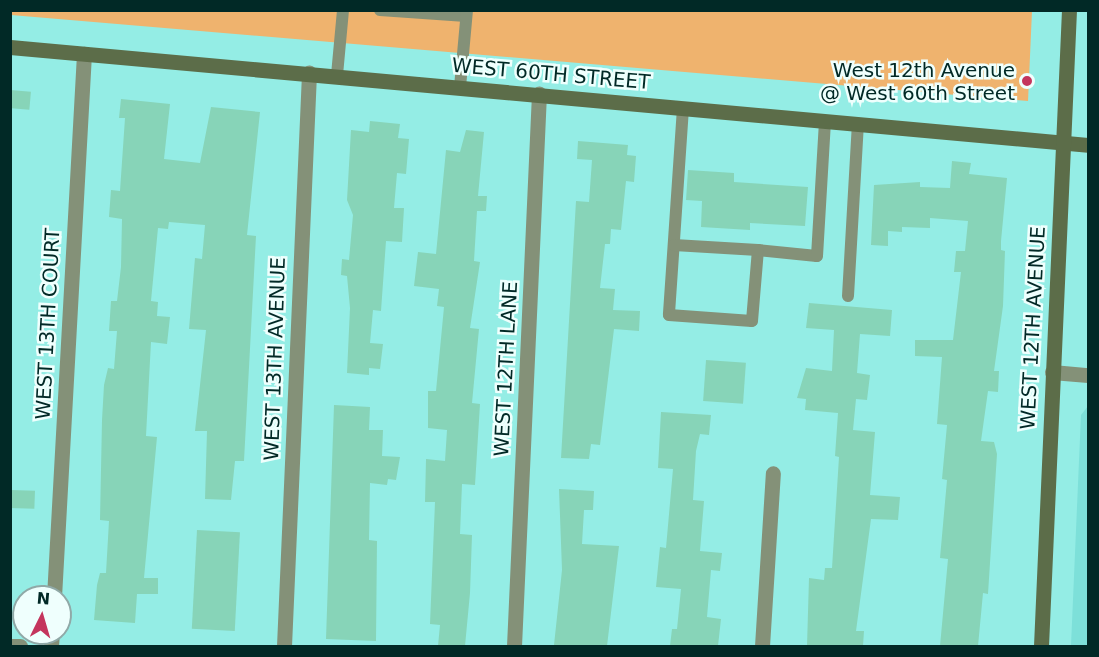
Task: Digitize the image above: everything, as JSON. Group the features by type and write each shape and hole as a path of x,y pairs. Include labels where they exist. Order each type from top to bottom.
{"street":[{"name":"WEST 12TH AVENUE","path":"1041,646 1069,10"},
{"name":"WEST 60TH STREET","path":"10,47 1089,145"},
{"name":"WEST 13TH COURT","path":"55,585 84,54"},
{"name":"WEST 13TH AVENUE","path":"284,646 309,73"},
{"name":"WEST 12TH LANE","path":"514,646 539,94"},
{"path":"1052,372 1089,375"},
{"path":"762,646 773,473"},
{"path":"10,646 20,646"}],"lane":[{"path":"337,75 343,10"},
{"path":"380,10 466,13 460,87"},
{"path":"683,108 669,315 752,321 758,250"},
{"path":"674,245 817,256 825,121"},
{"path":"848,296 858,124"}],"shaded area":[{"path":"10,11 1032,11 1028,101 11,15"},
{"path":"1088,406 1088,646 1071,646 1081,415"}],"building":[{"path":"10,90 31,92 29,110 10,108"},
{"path":"121,99 170,104 164,159 200,163 211,107 260,112 247,235 256,236 244,461 235,461 231,500 205,499 207,431 195,431 206,330 189,329 195,258 202,259 205,225 169,222 168,229 158,228 151,301 158,302 157,316 170,317 167,344 151,342 146,436 157,437 144,578 158,578 158,594 137,594 135,623 94,620 100,573 106,573 109,521 100,520 102,420 104,385 108,368 114,369 117,331 109,331 111,301 117,301 121,267 122,219 109,217 111,190 120,191 125,118 119,118"},
{"path":"370,121 400,124 398,138 409,139 406,174 397,173 394,208 404,208 402,242 386,241 381,311 373,310 370,343 383,344 380,369 369,368 369,375 347,373 350,308 347,276 341,275 342,259 349,260 353,215 347,200 351,130 369,132"},
{"path":"466,130 484,132 478,196 487,196 486,211 477,211 474,261 480,262 470,328 479,329 472,403 480,404 475,485 462,484 460,534 472,535 470,593 465,646 438,646 440,625 430,624 435,502 425,502 426,459 445,461 447,430 428,428 428,391 436,391 444,307 437,306 439,289 414,286 418,252 436,254 446,150 460,152"},
{"path":"578,141 628,145 627,155 636,156 634,182 626,181 621,230 611,229 610,244 605,244 600,288 615,289 613,310 640,311 639,331 614,329 600,445 591,444 589,459 561,458 576,201 589,202 592,160 577,159"},
{"path":"952,161 971,163 969,174 1007,178 1001,241 1001,250 1005,251 1003,306 994,371 999,371 998,392 988,391 981,441 994,442 997,454 988,594 983,593 978,646 940,646 948,559 940,558 947,480 942,479 947,425 937,424 942,357 915,356 915,340 953,340 961,272 954,272 956,251 965,251 968,221 930,218 930,228 902,227 902,232 888,231 888,246 871,245 874,185 920,182 920,187 950,188"},
{"path":"688,170 734,173 734,182 808,187 805,226 750,223 750,230 701,227 702,201 686,200"},
{"path":"809,303 892,310 890,336 860,334 857,373 870,375 867,400 856,399 853,430 875,432 870,495 900,497 898,520 871,519 856,631 864,631 863,646 807,646 809,578 824,580 825,568 832,568 839,457 835,456 838,413 805,410 806,399 797,398 806,368 832,371 834,330 806,328"},
{"path":"706,360 746,363 743,404 703,401"},
{"path":"334,405 370,407 369,430 383,430 382,456 400,457 396,480 388,479 387,485 370,483 369,540 377,541 376,641 326,639"},
{"path":"661,412 711,415 709,435 700,434 696,451 693,500 704,501 700,551 722,553 720,571 711,570 707,617 721,619 718,646 670,646 672,629 677,629 681,589 656,587 660,547 666,548 673,469 658,468"},
{"path":"559,489 594,491 593,510 584,510 582,544 619,546 607,646 554,645 562,570"},
{"path":"10,490 35,491 34,509 10,508"},
{"path":"197,530 240,532 235,631 192,629"}],"place":[{"name":"West 12th Avenue @ West 60th Street","path":"1027,81"}]}
